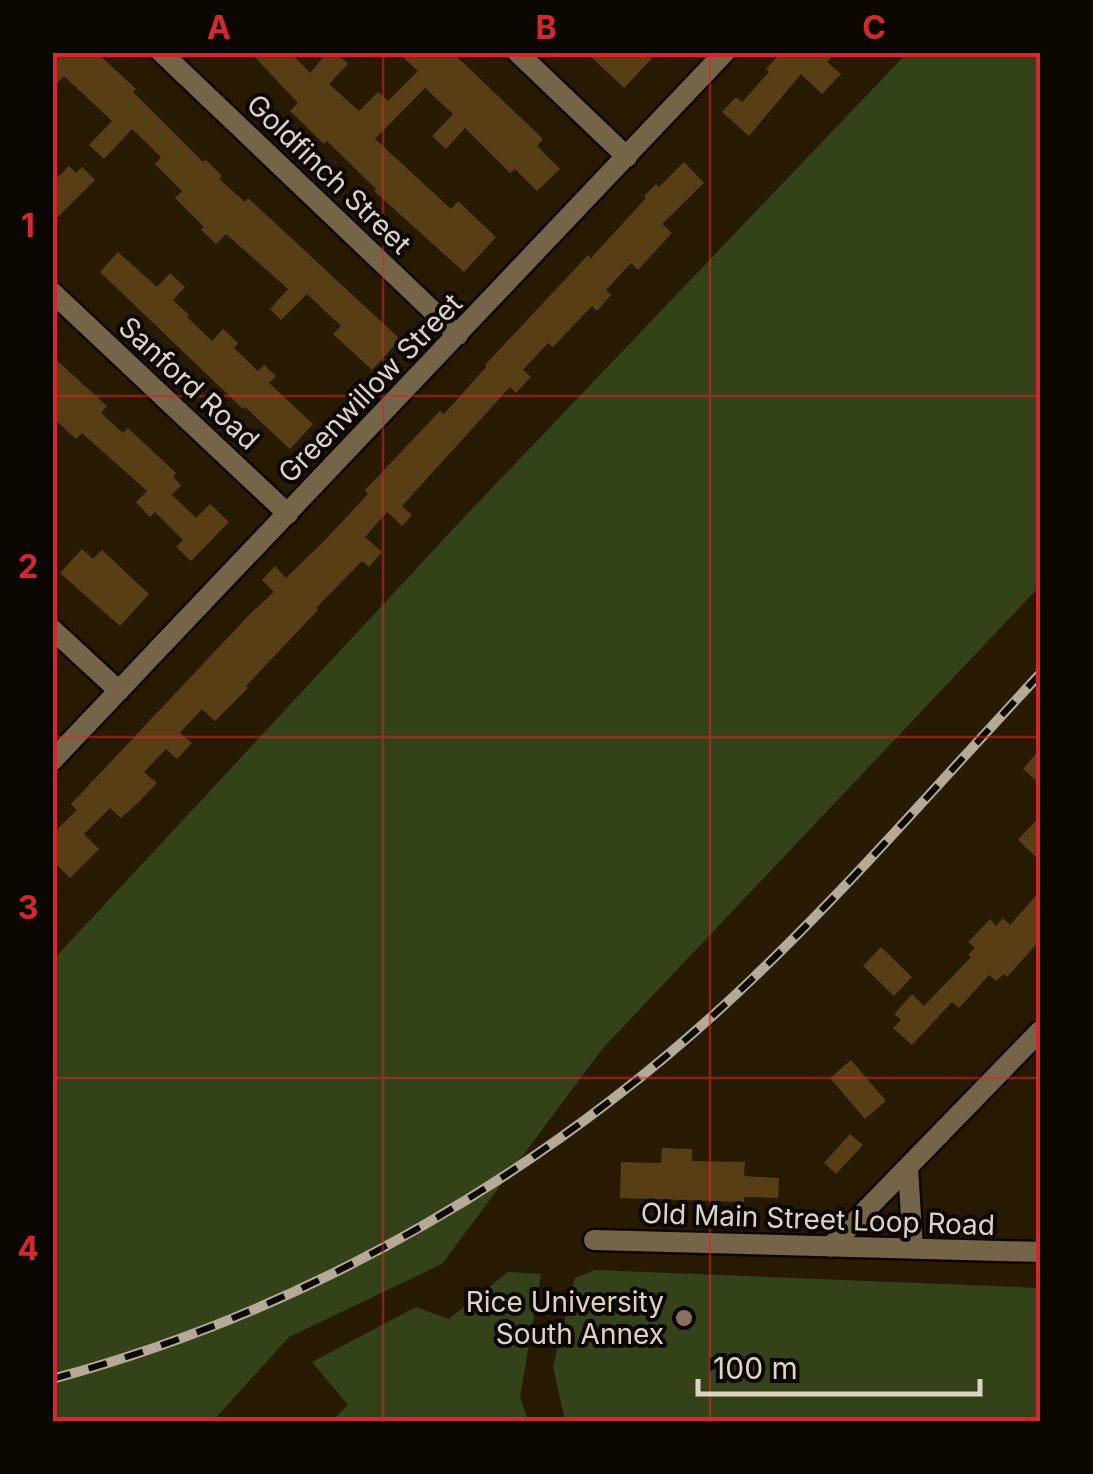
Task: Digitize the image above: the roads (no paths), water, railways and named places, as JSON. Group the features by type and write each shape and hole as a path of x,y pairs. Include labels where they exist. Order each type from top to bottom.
{"street":[{"name":"Goldfinch Street","path":"161,52 458,335"},
{"path":"516,52 627,157"},
{"name":"Greenwillow Street","path":"52,761 726,52"},
{"name":"Sanford Road","path":"52,292 288,514"},
{"path":"52,629 119,691"},
{"path":"830,1247 1040,1030"},
{"path":"908,1167 913,1249"},
{"name":"Old Main Street Loop Road","path":"594,1240 1040,1252"}],"railway":[{"path":"52,1379 244,1314 336,1272 426,1224 595,1113 674,1050 787,945 1040,674"}],"place":[{"name":"Rice University South Annex","path":"684,1318"}]}
